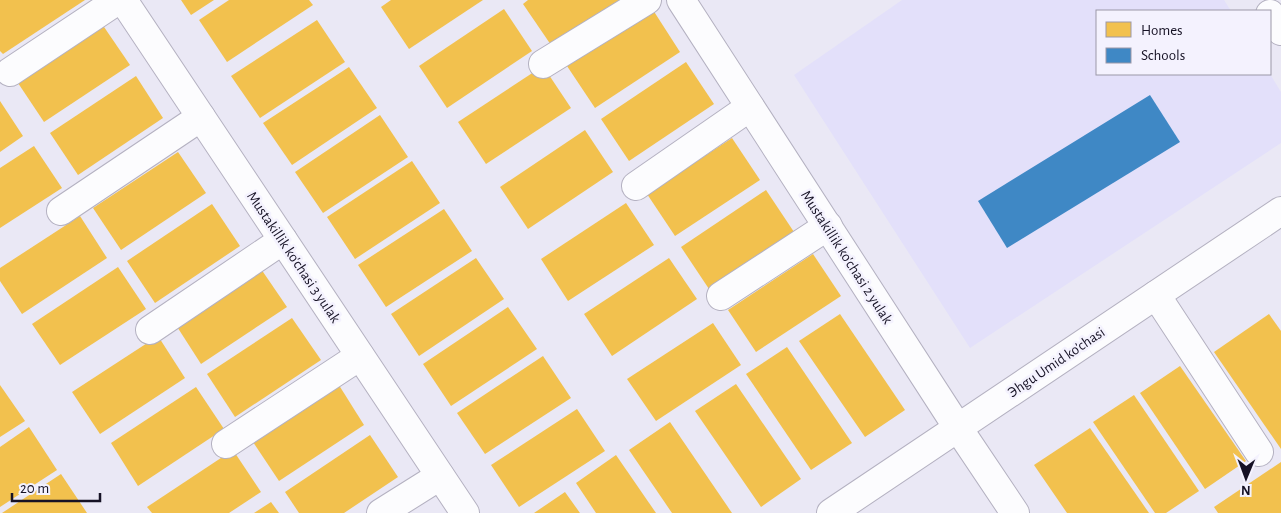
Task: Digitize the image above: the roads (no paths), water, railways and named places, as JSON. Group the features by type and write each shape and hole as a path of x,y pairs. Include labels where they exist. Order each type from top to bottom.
{"street":[{"path":"10,72 118,0"},
{"name":"Mustakillik ko'chasi 3 yulak","path":"123,0 465,513"},
{"path":"543,64 647,0"},
{"name":"Mustakillik ko'chasi 2 yulak","path":"687,2 750,107 1015,513"},
{"path":"1271,15 1281,31"},
{"path":"636,186 750,107"},
{"path":"61,211 201,117"},
{"name":"Эhgu Umid ko’chasi","path":"830,513 1281,211"},
{"path":"721,296 828,226"},
{"path":"150,330 282,240"},
{"path":"1156,295 1259,452"},
{"path":"226,444 360,356"},
{"path":"381,513 440,476"}]}
